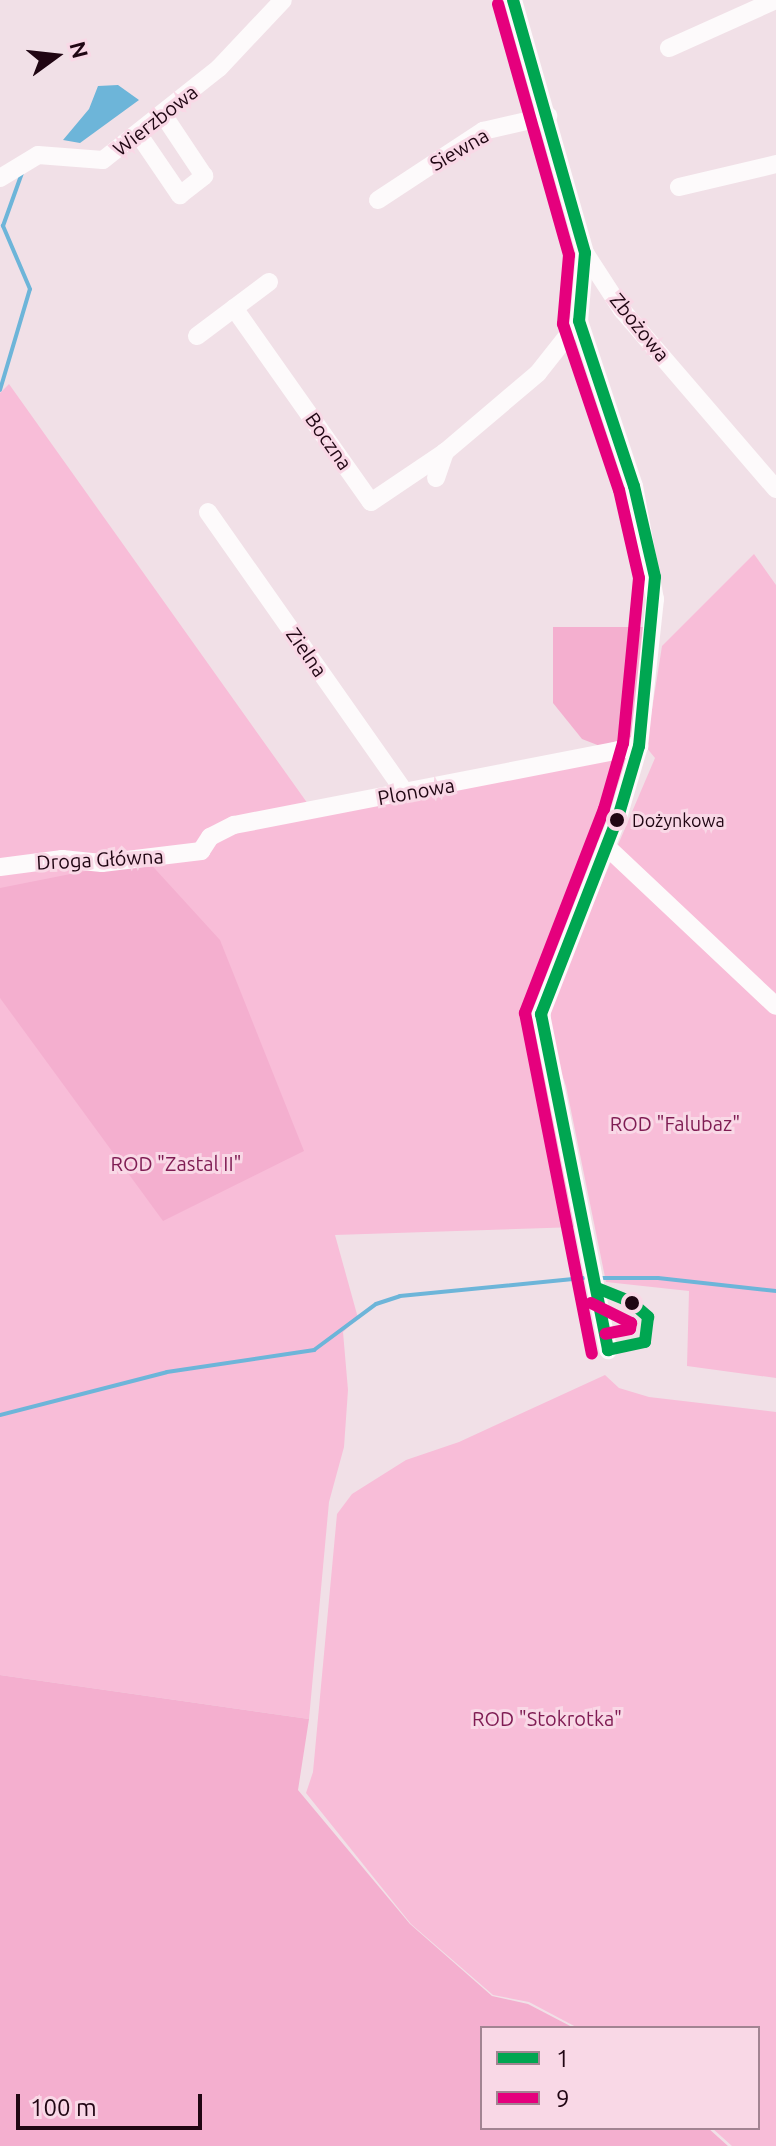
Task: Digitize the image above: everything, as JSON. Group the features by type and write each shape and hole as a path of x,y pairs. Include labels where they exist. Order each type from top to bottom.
{"street":[{"name":"Wierzbowa","path":"0,178 38,155 103,160 164,116 219,68 283,0"},
{"name":"Zbożowa","path":"513,0 585,253 622,310 776,489"},
{"path":"669,48 776,0"},
{"path":"139,135 180,195 204,176 164,116"},
{"name":"Siewna","path":"378,200 483,131 548,116"},
{"path":"679,187 776,164"},
{"path":"585,253 579,321 630,473 655,577 639,746 606,846 541,1014 608,1350"},
{"path":"197,336 269,282"},
{"name":"Boczna","path":"234,308 371,502 445,452 538,373 579,321"},
{"path":"436,478 445,452"},
{"name":"Zielna","path":"208,512 405,792"},
{"name":"Plonowa","path":"201,851 210,837 234,825 639,746"},
{"path":"606,846 776,1006"},
{"name":"Droga Główna","path":"0,867 62,859 102,863 201,851"}],"green space":[{"name":"ROD \"Zastal II\"","path":"9,384 308,804 392,800 629,757 528,1001 578,1227 335,1235 358,1318 343,1332 348,1390 344,1447 329,1502 309,1719 0,1675 0,393"},
{"name":"ROD \"Falubaz\"","path":"754,554 776,585 776,1378 687,1366 689,1291 606,1282 566,1086 551,1043 551,1002 655,758 646,747 662,646"},
{"path":"553,627 647,627 634,736 600,746 582,739 553,703"},
{"path":"146,859 220,940 304,1151 163,1221 0,998 0,888"},
{"name":"ROD \"Stokrotka\"","path":"605,1375 619,1388 649,1397 776,1412 776,2146 732,2146 714,2130 760,2130 760,2026 574,2026 529,2002 493,1995 411,1924 306,1793 313,1772 337,1514 352,1494 406,1460 459,1442"},
{"path":"0,1675 309,1719 298,1790 410,1924 492,1996 528,2004 570,2026 480,2026 480,2130 710,2130 728,2146 0,2146"}],"water":[{"path":"118,85 139,100 80,143 63,140 89,109 98,86"}],"waterway":[{"path":"0,390 30,289 3,226 22,173"},
{"path":"0,1415 167,1372 314,1350 376,1304 400,1296 583,1278"},
{"path":"602,1278 658,1278 776,1291"}],"transit line":[{"name":"1","path":"513,0 585,253 579,321 634,486 655,577 639,746 619,814 541,1014 608,1350"},
{"name":"9","path":"498,4 569,255 563,324 619,490 639,578 623,743 604,809 525,1013 592,1353"},
{"name":"1","path":"597,1288 631,1302 648,1317 645,1342 608,1350"},
{"name":"9","path":"591,1303 631,1323 630,1329 605,1334"}],"place":[{"name":"Dożynkowa","path":"617,820"}]}
